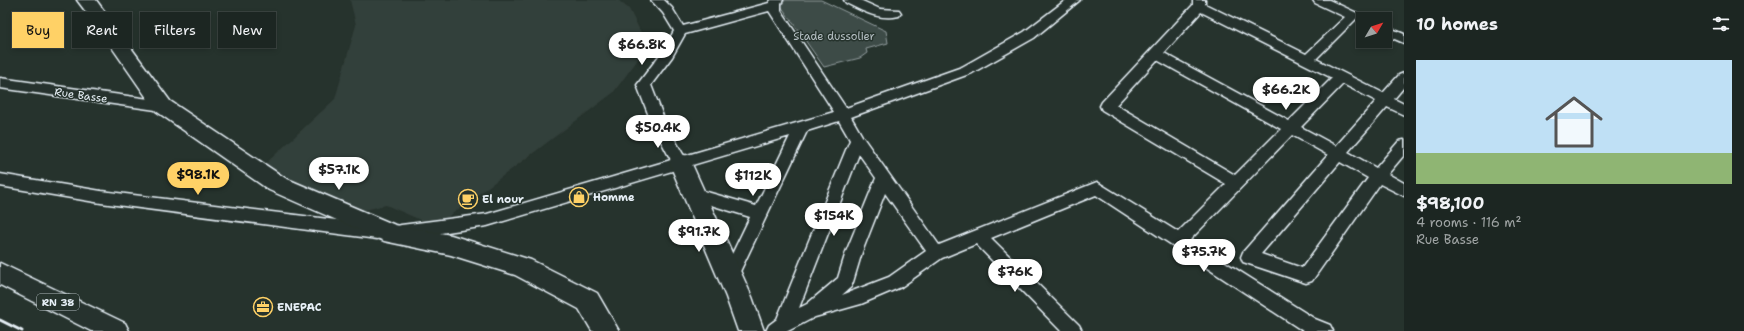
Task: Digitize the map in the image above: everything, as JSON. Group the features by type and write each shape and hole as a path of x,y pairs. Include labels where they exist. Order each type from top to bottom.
{"street":[{"path":"86,0 109,30 162,106 277,184 392,234 487,220 680,162 801,129 843,115 967,70 1028,35 1074,0"},
{"path":"657,0 668,11 680,31"},
{"path":"850,0 878,13 895,13"},
{"path":"1318,0 1356,17"},
{"path":"751,331 739,297 680,162 659,124 644,85 667,54 680,31 776,3 775,10 843,115 857,140 936,253"},
{"path":"1236,183 1107,106 1156,54 1199,3 1404,110"},
{"path":"1307,60 1356,20"},
{"path":"1392,33 1404,39"},
{"path":"1156,54 1404,190"},
{"path":"1180,240 1341,77"},
{"path":"1404,78 1249,257 1306,276 1378,176 1404,145"},
{"name":"Rue Basse","path":"0,83 162,106"},
{"path":"729,277 801,129"},
{"path":"780,327 857,140"},
{"path":"780,327 812,310 845,282 854,252 883,179"},
{"path":"0,180 100,197 392,234 451,245 522,267 588,301 606,331"},
{"path":"812,310 855,299 896,282 936,253 1097,188 1180,240 1312,329"},
{"path":"693,194 760,214"},
{"path":"978,235 1073,331"},
{"name":"RN 38","path":"0,272 116,331"}],"shaded area":[{"path":"350,0 618,0 629,9 648,46 613,93 444,220 425,222 386,205 348,214 263,166 335,99 356,25"}],"green space":[{"name":"Stade dussolier","path":"785,0 821,0 886,31 888,43 866,49 867,53 860,58 824,67 781,6"}],"railway":[{"path":"0,320 22,331"}],"place":[{"name":"Homme","path":"579,197"},
{"name":"El nour","path":"468,199"},
{"name":"ENEPAC","path":"263,307"}]}
